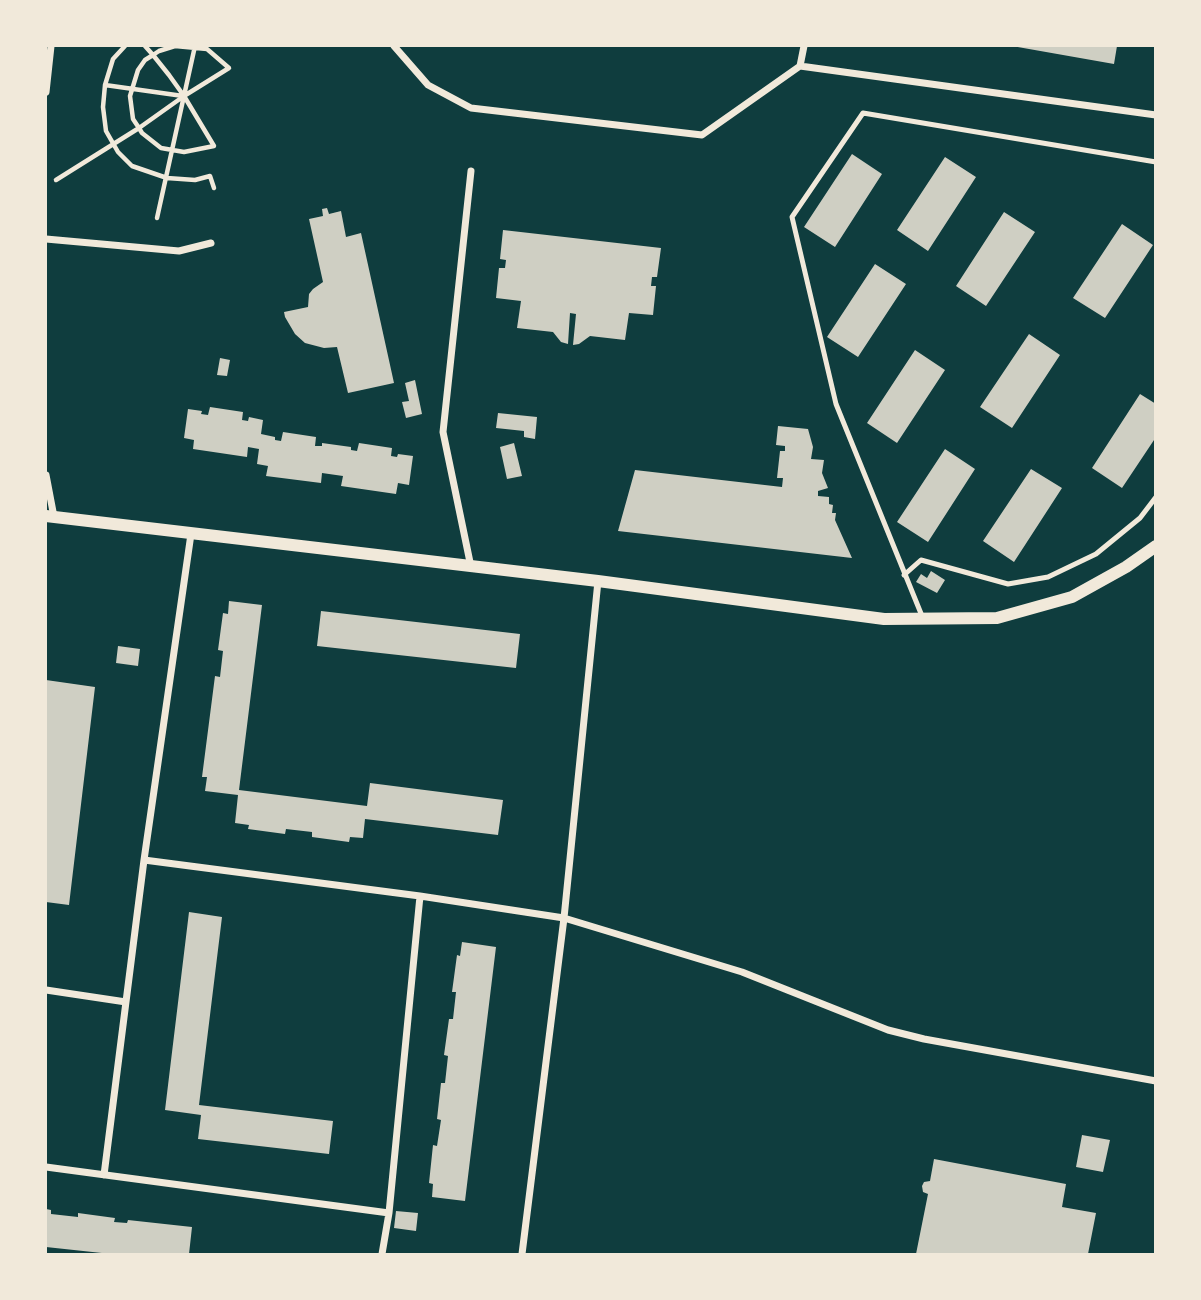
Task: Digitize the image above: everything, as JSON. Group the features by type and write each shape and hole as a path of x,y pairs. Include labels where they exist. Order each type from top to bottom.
{"street":[{"path":"46,92 51,46"},
{"path":"394,46 428,85 471,108 702,135 800,66 1156,115"},
{"path":"800,66 804,46"},
{"path":"471,171 443,432 471,566"},
{"path":"46,239 179,251 211,243"},
{"path":"46,475 50,516 598,581 884,620 997,618 1072,597 1126,567 1156,546"},
{"path":"104,1175 144,860 191,534"},
{"path":"522,1255 564,918 598,581"},
{"path":"144,860 564,918 742,972 888,1030 924,1039 1156,1081"},
{"path":"382,1255 389,1213 420,896"},
{"path":"46,990 126,1002"},
{"path":"46,1167 389,1213"}],"lane":[{"path":"924,619 836,404 792,217 863,113 1156,162"},
{"path":"904,575 920,560 1008,584 1048,577 1096,554 1140,518 1156,498"}],"path":[{"path":"125,46 113,59 105,85 103,119 113,144 132,166 167,178 195,180 210,176 214,188"},
{"path":"55,180 139,128 184,96 229,68 207,49 175,46 153,55 145,60 138,70 131,89 130,111 139,128 147,138 161,148 192,151 214,145 184,96 153,55 145,46"},
{"path":"157,218 195,46"},
{"path":"105,85 184,96"}],"building":[{"path":"1012,46 1117,46 1114,64"},
{"path":"852,154 882,174 835,247 804,227"},
{"path":"945,157 976,177 928,251 897,230"},
{"path":"327,208 329,214 341,211 346,237 361,233 394,383 348,393 337,347 324,348 305,343 295,334 285,317 284,312 308,307 309,294 323,282 309,219 323,216 322,209"},
{"path":"1004,212 1035,232 986,306 956,286"},
{"path":"1122,224 1153,245 1105,318 1073,298"},
{"path":"503,230 661,248 657,277 652,277 651,286 656,286 653,315 629,313 625,340 590,336 573,345 576,314 570,313 568,344 561,342 553,332 517,328 521,301 496,298 499,268 505,268 506,260 500,259"},
{"path":"875,264 906,284 858,357 827,337"},
{"path":"1029,334 1060,355 1012,428 980,407"},
{"path":"915,350 945,370 897,443 867,423"},
{"path":"220,358 230,360 227,376 217,375"},
{"path":"415,380 422,414 406,418 402,402 409,401 405,383"},
{"path":"1140,394 1156,404 1156,437 1122,488 1092,468"},
{"path":"210,407 243,412 242,420 248,421 249,417 263,420 261,434 275,437 275,440 281,441 283,432 316,437 315,446 322,446 322,443 351,447 351,450 357,451 359,443 392,448 391,456 413,456 409,485 398,483 396,494 341,486 343,476 322,473 321,483 266,476 268,466 257,464 259,449 248,447 247,457 193,449 194,440 184,438 188,409 202,411 201,414 208,415"},
{"path":"498,413 537,417 535,439 524,437 524,431 496,428"},
{"path":"778,426 808,429 813,447 811,459 824,460 822,473 828,488 818,491 818,496 829,497 829,504 833,505 832,513 836,513 835,520 852,558 618,531 635,470 782,487 783,478 777,478 780,451 785,451 785,446 776,445"},
{"path":"514,443 522,476 507,479 500,447"},
{"path":"945,449 975,469 928,542 897,522"},
{"path":"1031,469 1062,488 1014,562 983,541"},
{"path":"931,571 945,580 937,593 916,582 921,574 927,578"},
{"path":"229,601 262,605 239,790 367,806 370,783 503,800 498,835 365,819 363,838 350,837 349,842 312,837 312,832 286,829 285,834 248,829 249,825 235,823 238,795 205,791 207,777 202,777 215,676 220,677 223,651 218,650 223,613 228,614"},
{"path":"321,611 520,634 516,668 317,646"},
{"path":"118,646 140,649 138,666 116,663"},
{"path":"46,680 95,687 69,905 46,902"},
{"path":"189,912 222,917 199,1105 333,1121 329,1154 198,1139 201,1115 165,1110"},
{"path":"462,942 496,947 465,1201 432,1197 433,1184 429,1183 433,1145 437,1146 441,1120 437,1119 441,1083 445,1083 448,1056 444,1055 449,1019 453,1019 456,992 452,992 457,955 460,956"},
{"path":"1082,1135 1110,1140 1103,1172 1076,1167"},
{"path":"934,1159 1066,1184 1062,1207 1096,1213 1088,1254 916,1254 928,1194 923,1192 922,1186 924,1182 930,1181"},
{"path":"46,1209 51,1210 51,1214 78,1217 78,1213 115,1218 114,1222 127,1223 128,1220 192,1227 189,1254 111,1254 46,1247"},
{"path":"396,1211 418,1213 416,1231 394,1228"}]}
